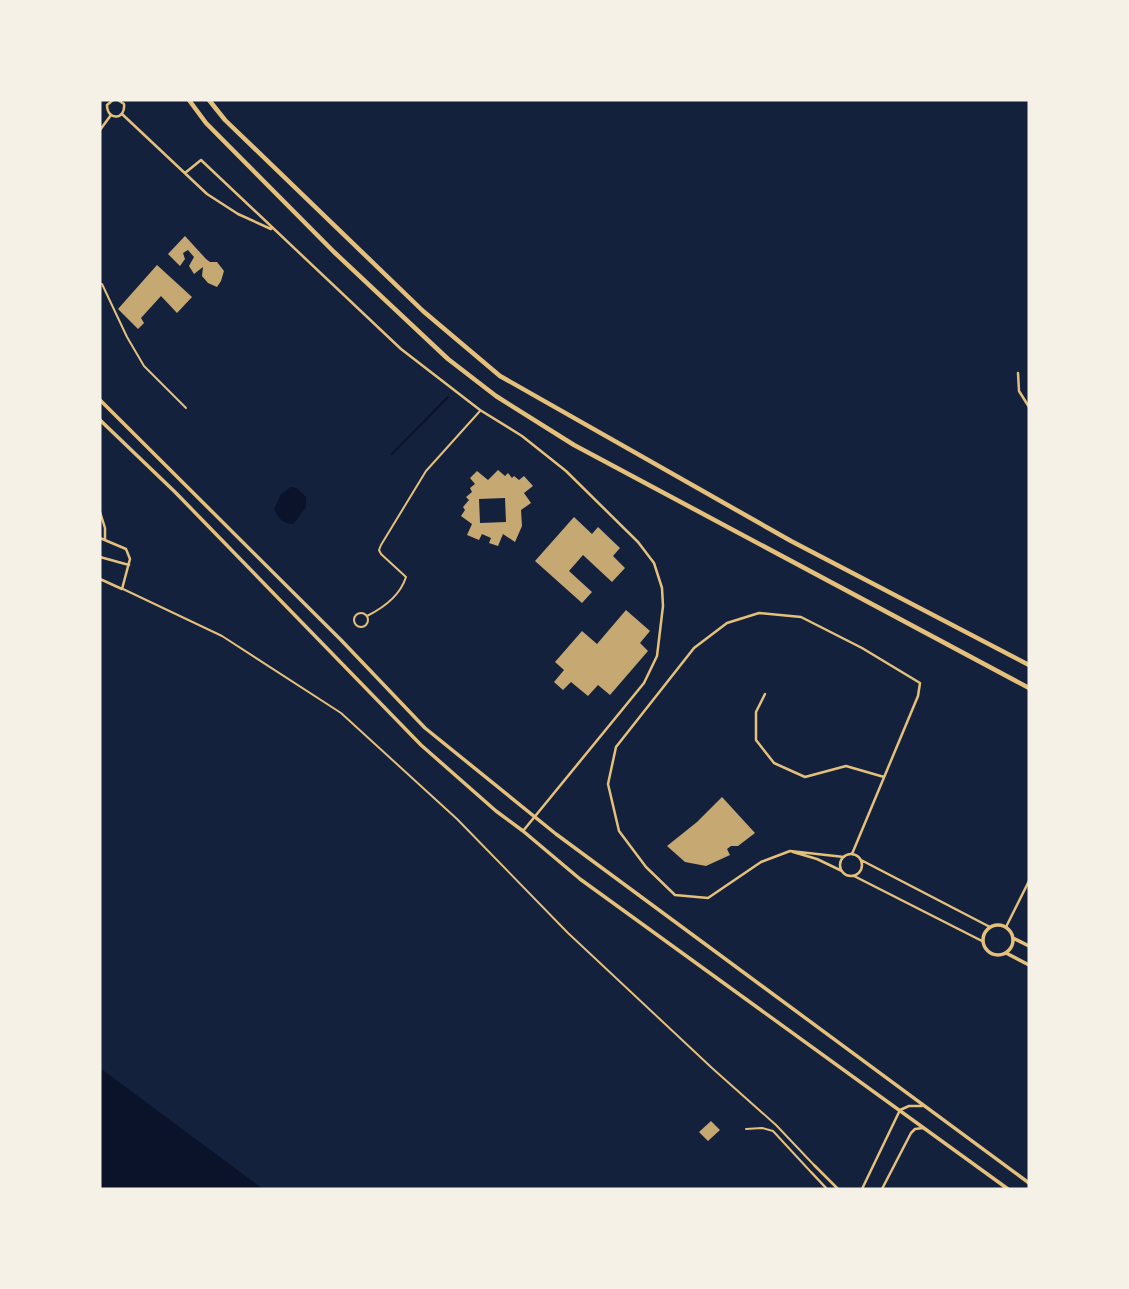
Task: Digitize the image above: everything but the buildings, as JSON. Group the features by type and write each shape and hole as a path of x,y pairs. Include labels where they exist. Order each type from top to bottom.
{"highway":[{"path":"189,100 206,123 334,252 449,359 496,396 574,444 1029,688"},
{"path":"209,100 226,121 423,311 500,376 790,541 1029,665"}],"street":[{"path":"111,116 107,108 113,100"},
{"path":"111,116 122,114 124,107 118,100"},
{"path":"122,114 207,194 274,230"},
{"path":"100,130 111,116"},
{"path":"185,173 201,160 401,349 480,410 522,436 548,457 623,525 654,563 662,588 663,606 658,649 644,683 523,831"},
{"path":"1018,373 1020,391 1029,407"},
{"path":"100,400 341,640 425,728 534,817 1029,1183"},
{"path":"100,420 175,492 421,746 496,811 580,879 1008,1189"},
{"path":"100,512 105,528 105,540"},
{"path":"100,538 129,552 129,565 122,589 100,579"},
{"path":"100,557 129,565"},
{"path":"842,871 841,862 852,854 919,696 920,683 862,648 800,617 760,612 727,623 694,648 616,747 608,784 619,831 651,873 675,895 708,898 761,862 790,851 845,857"},
{"path":"765,694 756,712 756,740 774,763 805,777 846,766 884,777"},
{"path":"790,851 817,859 846,875 854,876 982,941"},
{"path":"852,854 990,927"},
{"path":"854,876 861,870 861,860"},
{"path":"1006,927 1029,881"},
{"path":"1013,938 1012,947 1001,955 986,951 982,941 984,933 990,927 998,925 1006,927 1013,938 1029,946"},
{"path":"1006,953 1029,965"},
{"path":"862,1189 900,1110 909,1106 929,1107"},
{"path":"881,1189 911,1133 919,1128 927,1129"},
{"path":"814,1165 838,1189"},
{"path":"811,1172 827,1189"}],"lane":[{"path":"102,284 144,366 186,408"},
{"path":"367,616 383,609 403,586 406,578 381,554 381,545 426,471 480,410"},
{"path":"122,589 222,636 341,713 457,819 568,933 776,1125 814,1165"},
{"path":"361,613 367,616 365,626 356,625 356,615 361,613"},
{"path":"746,1129 762,1128 773,1131 811,1172"}],"water":[{"path":"291,487 297,488 306,497 306,507 294,524 281,520 274,509 281,494"},
{"path":"100,1068 263,1189 100,1189"}],"waterway":[{"path":"392,454 448,397"}]}
